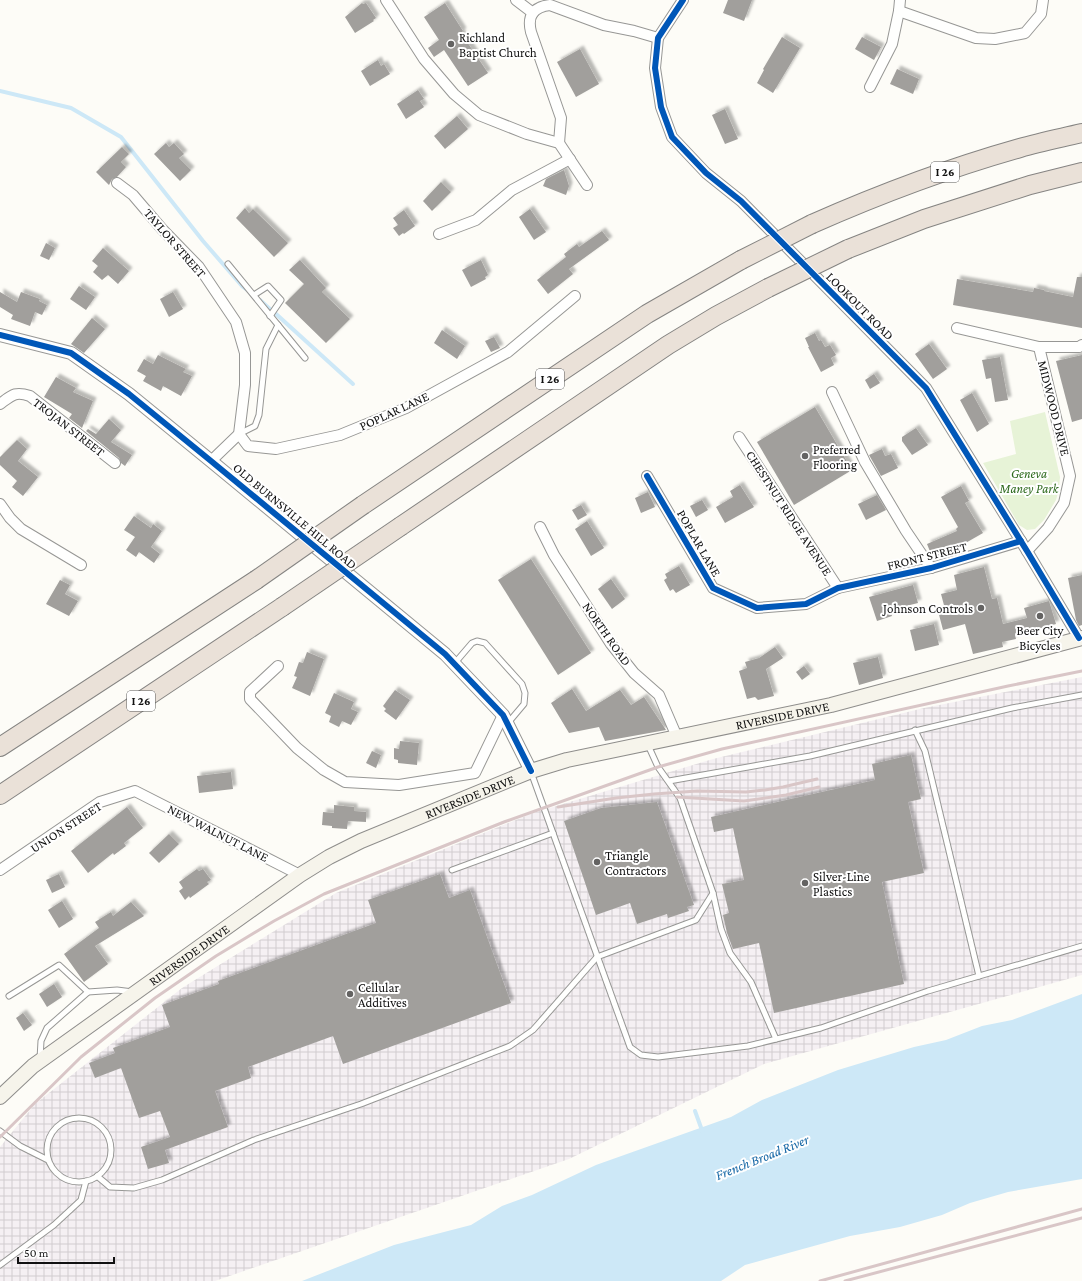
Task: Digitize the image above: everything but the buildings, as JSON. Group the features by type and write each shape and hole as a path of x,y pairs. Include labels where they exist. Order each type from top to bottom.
{"highway":[{"name":"I 26","path":"0,747 256,580 363,505 647,314 741,260 812,224 862,202 915,182 1020,148 1082,133"},
{"name":"I 26","path":"0,795 282,607 668,345 716,316 768,288 848,249 924,218 1030,185 1082,172"}],"main road":[{"name":"RIVERSIDE DRIVE","path":"0,1096 40,1061 300,874 361,841 531,771 567,760 831,705 1081,638"}],"street":[{"path":"386,0 424,59 454,94 479,115 527,134 559,143"},
{"path":"516,0 533,13"},
{"name":"LOOKOUT ROAD","path":"683,0 658,38 655,68 661,107 672,137 706,173 740,201 926,388 1081,638"},
{"path":"870,86 892,44 900,0"},
{"path":"899,11 976,38 995,39 1025,34 1040,14 1043,0"},
{"path":"587,185 559,143 560,118 531,32 530,19 533,13 541,7 550,5 604,25 658,38"},
{"path":"439,234 476,220 512,190 570,159"},
{"name":"TAYLOR STREET","path":"117,183 133,195 162,229 199,267 236,322 245,353 245,385 240,434"},
{"name":"POPLAR LANE","path":"240,434 248,446 276,449 340,435 406,408 508,352 575,296"},
{"path":"957,328 1039,347 1082,345"},
{"name":"OLD BURNSVILLE HILL ROAD","path":"0,335 71,353 129,394 211,461 445,654 505,720 531,771"},
{"name":"MIDWOOD DRIVE","path":"1027,551 1048,528 1064,503 1070,476 1039,347"},
{"path":"832,392 865,462 906,531 931,568"},
{"name":"TROJAN STREET","path":"0,404 14,394 21,393 30,396 115,463"},
{"path":"211,461 240,434"},
{"name":"CHESTNUT RIDGE AVENUE","path":"739,437 838,588"},
{"name":"POPLAR LANE","path":"647,476 713,588 758,608 806,604 838,588"},
{"path":"0,504 10,518 21,529 81,565"},
{"name":"NORTH ROAD","path":"540,527 554,555 611,644 634,673 659,695 677,737"},
{"name":"FRONT STREET","path":"838,588 931,568 1021,541"},
{"path":"278,666 250,692 250,699 297,748 324,770 345,782 399,785 475,773 505,720"},
{"name":"NEW WALNUT LANE","path":"135,790 300,874"},
{"name":"UNION STREET","path":"0,870 100,802 135,790"}],"lane":[{"path":"228,264 305,358"},
{"path":"254,295 268,286 281,300 270,316"},
{"path":"240,434 255,426 259,415 266,349 278,325"},
{"path":"454,664 472,643 478,641 485,643 522,684 525,693 524,704 505,720"},
{"path":"669,781 810,756 1012,708 1082,695"},
{"path":"915,730 925,751 979,976"},
{"path":"648,743 658,767 680,798 712,893 721,929 730,953 751,982 776,1039"},
{"path":"531,771 630,1047 641,1055 658,1058 748,1046 821,1028 928,991 1082,946"},
{"path":"452,870 553,833"},
{"path":"97,1176 110,1187 134,1188 162,1180 254,1140 361,1104 510,1046 533,1030 598,957 696,920 712,893"},
{"path":"9,996 59,965 88,992"},
{"path":"40,1061 40,1041 47,1028 88,992 117,990 136,992"},
{"path":"77,1118 89,1119 99,1125 106,1134 110,1145 110,1157 105,1168 97,1176 86,1181 74,1182 63,1178 54,1170 48,1160 47,1148 49,1137 56,1127 66,1121 77,1118"},
{"path":"0,1131 20,1146 48,1160"},
{"path":"0,1265 54,1225 81,1200 86,1181"}],"shaded area":[{"path":"1082,677 1082,975 764,1064 569,1159 215,1281 0,1281 0,1147 35,1104 182,988 336,893 533,813 713,759 924,708"}],"green space":[{"name":"Geneva Maney Park","path":"1045,412 1060,477 1059,489 1056,500 1044,520 1035,529 1027,530 1019,525 983,463 1016,454 1010,421"}],"water":[{"name":"French Broad River","path":"1082,994 1082,1179 1008,1192 970,1203 942,1215 900,1227 850,1236 745,1265 721,1281 302,1281 394,1245 471,1225 502,1206 532,1195 596,1165 731,1117 762,1100 838,1070 914,1047 946,1040 982,1026 1012,1020"}],"waterway":[{"path":"0,91 71,108 121,137 203,241 242,286 249,291"},
{"path":"260,300 271,310"},
{"path":"275,313 353,384"},
{"path":"695,1111 703,1133"}],"railway":[{"path":"0,1137 81,1057 155,998 216,956 274,921 324,894 504,822 658,767 722,749 1082,671"},
{"path":"558,807 654,794 697,791 746,792 765,790 817,779"},
{"path":"677,797 744,801 786,795 819,787"},
{"path":"820,1281 1082,1209"},
{"path":"845,1281 1082,1218"}],"cycle path":[{"path":"683,0 658,38 655,68 661,107 672,137 706,173 741,201 926,388 1079,638"},
{"path":"0,335 71,353 129,394 211,461 445,654 503,715 531,771"},
{"path":"647,476 713,588 757,608 806,604 838,588 931,568 1021,541"}],"place":[{"name":"Richland Baptist Church","path":"451,44"},
{"name":"Preferred Flooring","path":"805,456"},
{"name":"Johnson Controls","path":"981,608"},
{"name":"Beer City Bicycles","path":"1040,616"},
{"name":"Triangle Contractors","path":"597,862"},
{"name":"Silver-Line Plastics","path":"805,883"},
{"name":"Cellular Additives","path":"350,994"}]}
